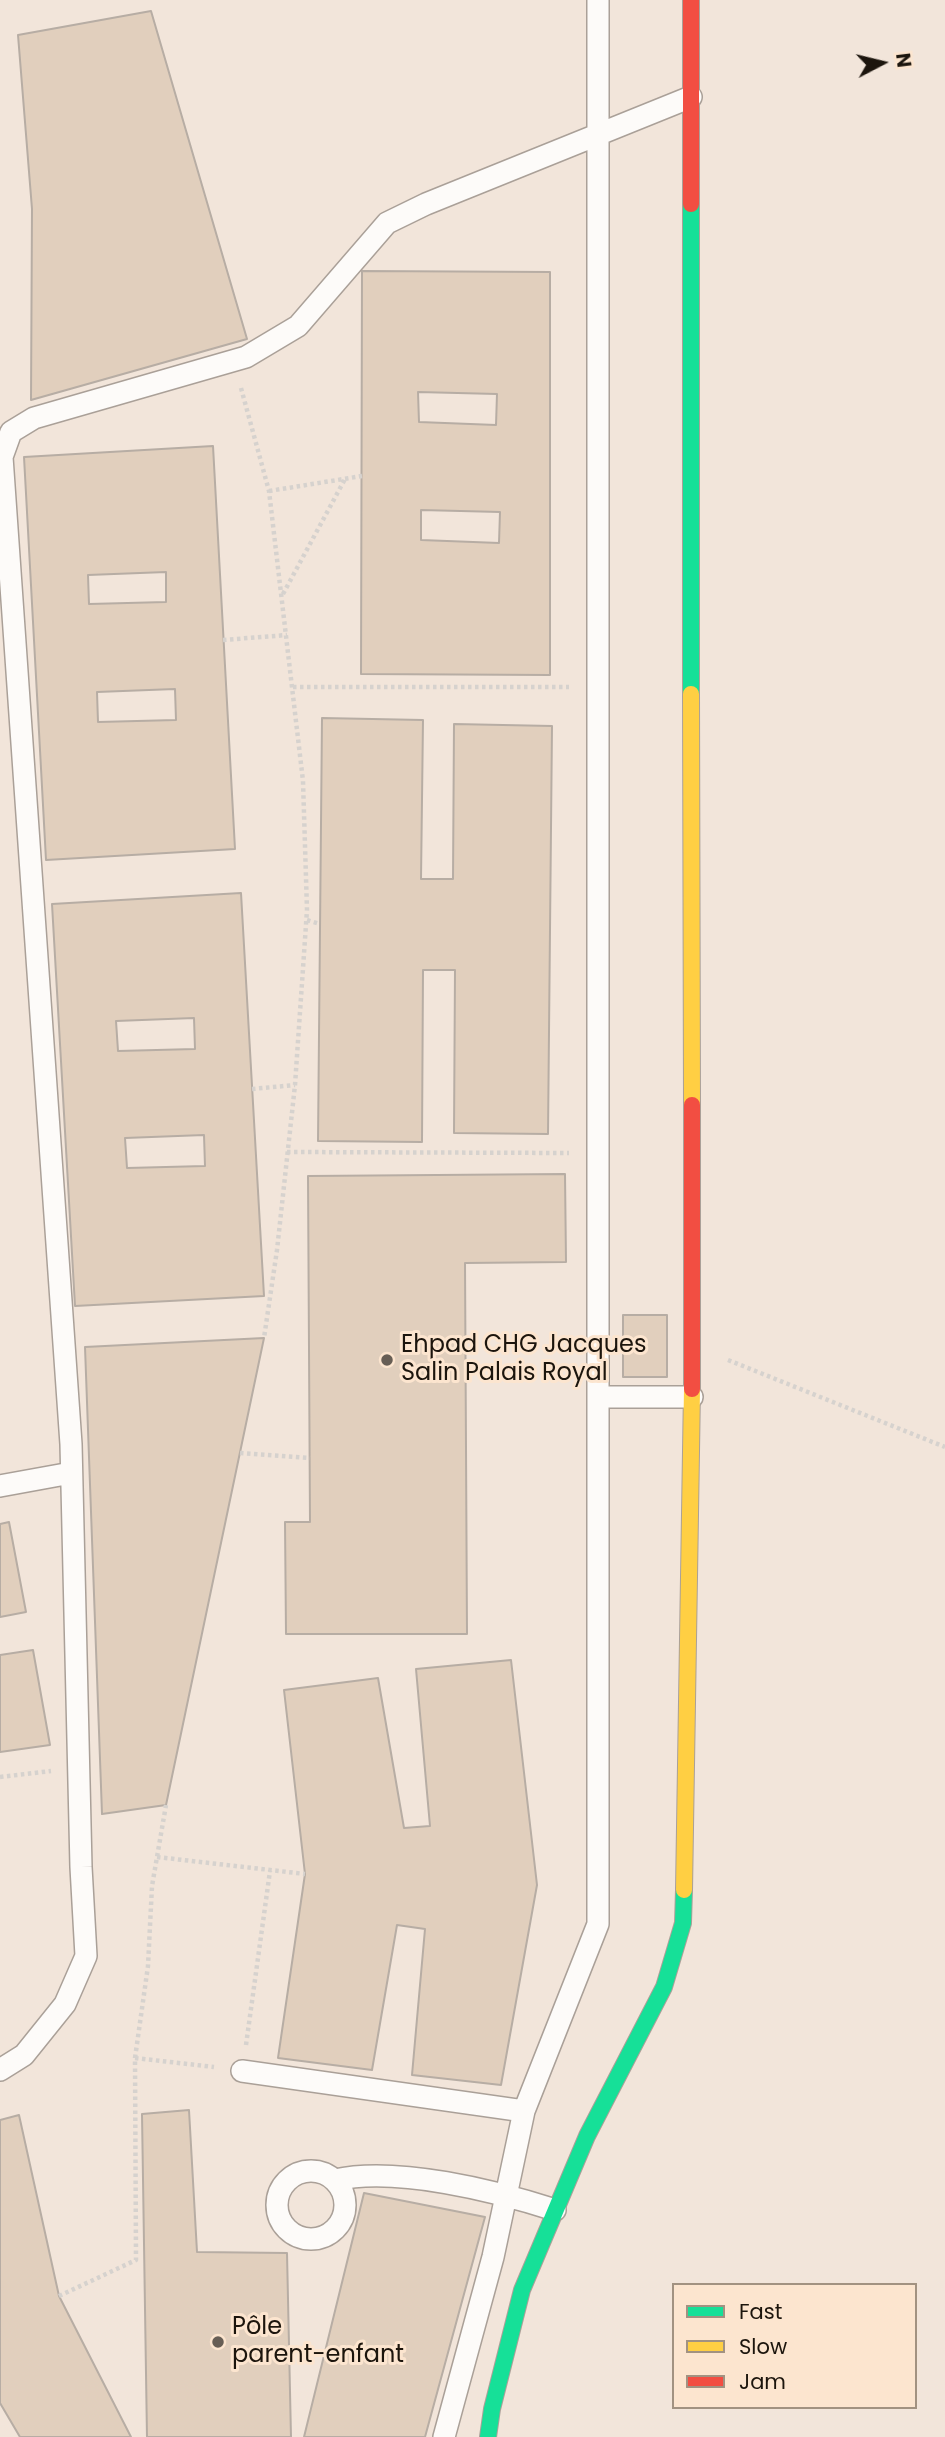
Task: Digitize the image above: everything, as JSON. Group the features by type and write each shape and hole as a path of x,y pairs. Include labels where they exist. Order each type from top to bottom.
{"street":[{"path":"488,2437 492,2409 522,2290 587,2136 664,1987 683,1923 692,1397 691,0"}],"lane":[{"path":"444,2437 493,2257 524,2111 598,1924 598,0"},
{"path":"0,2070 24,2055 65,2004 86,1956 78,1768 71,1473 2,457 11,432 34,418 246,357 298,326 387,223 426,204 691,97"},
{"path":"598,1397 692,1397"},
{"path":"0,1486 71,1473"},
{"path":"242,2071 524,2111"},
{"path":"335,2180 352,2176 383,2176 506,2194 555,2210"}],"path":[{"path":"234,360 269,491 303,781 306,920 295,1085 277,1250 264,1338"},
{"path":"269,491 362,476"},
{"path":"282,595 345,479"},
{"path":"223,640 287,635"},
{"path":"293,687 598,687"},
{"path":"306,920 320,924"},
{"path":"252,1089 295,1085"},
{"path":"287,1152 598,1153"},
{"path":"692,1345 945,1447"},
{"path":"240,1453 310,1458"},
{"path":"0,1777 78,1768"},
{"path":"59,2296 136,2260 135,2059 148,1966 152,1886 166,1805"},
{"path":"157,1857 305,1874"},
{"path":"135,2059 242,2071 270,1871"}],"building":[{"path":"151,11 247,339 31,400 32,209 18,35"},
{"path":"362,271 550,272 550,675 361,674","holes":["418,392 497,394 496,425 419,422","421,510 500,512 499,543 421,540"]},
{"path":"213,446 235,849 46,860 24,457","holes":["166,572 166,602 89,604 88,575","175,689 176,720 98,722 97,692"]},
{"path":"322,718 423,720 421,879 453,879 454,724 552,726 548,1134 454,1133 455,970 423,970 422,1142 318,1141"},
{"path":"241,893 264,1296 75,1306 52,904","holes":["194,1018 195,1049 118,1051 116,1021","204,1135 205,1166 127,1168 125,1138"]},
{"name":"Ehpad CHG Jacques Salin Palais Royal","path":"565,1174 566,1262 465,1263 467,1634 286,1634 285,1522 310,1522 308,1176"},
{"path":"623,1315 667,1315 667,1377 623,1377"},
{"path":"264,1338 166,1805 102,1814 85,1347"},
{"path":"9,1522 26,1612 0,1617 0,1524"},
{"path":"33,1650 50,1745 0,1752 0,1655"},
{"path":"511,1660 537,1885 501,2085 412,2075 425,1929 397,1925 372,2070 278,2058 305,1874 284,1690 378,1678 404,1828 430,1826 416,1669"},
{"name":"Pôle parent-enfant","path":"189,2110 197,2252 287,2253 291,2437 147,2437 142,2114"},
{"path":"19,2115 59,2296 131,2437 20,2437 0,2403 0,2120"},
{"name":"Pôle parent-enfant","path":"364,2193 485,2217 425,2437 304,2437"}],"traffic: fast":[{"path":"691,204 691,694"},
{"path":"488,2437 492,2409 522,2290 587,2136 664,1987 683,1923 684,1890"}],"traffic: slow":[{"path":"691,694 692,1105"},
{"path":"684,1890 692,1389"}],"traffic: jam":[{"path":"691,0 691,204"},
{"path":"692,1105 692,1389"}],"place":[{"name":"Ehpad CHG Jacques Salin Palais Royal","path":"387,1360"},
{"name":"Pôle parent-enfant","path":"218,2342"}]}
